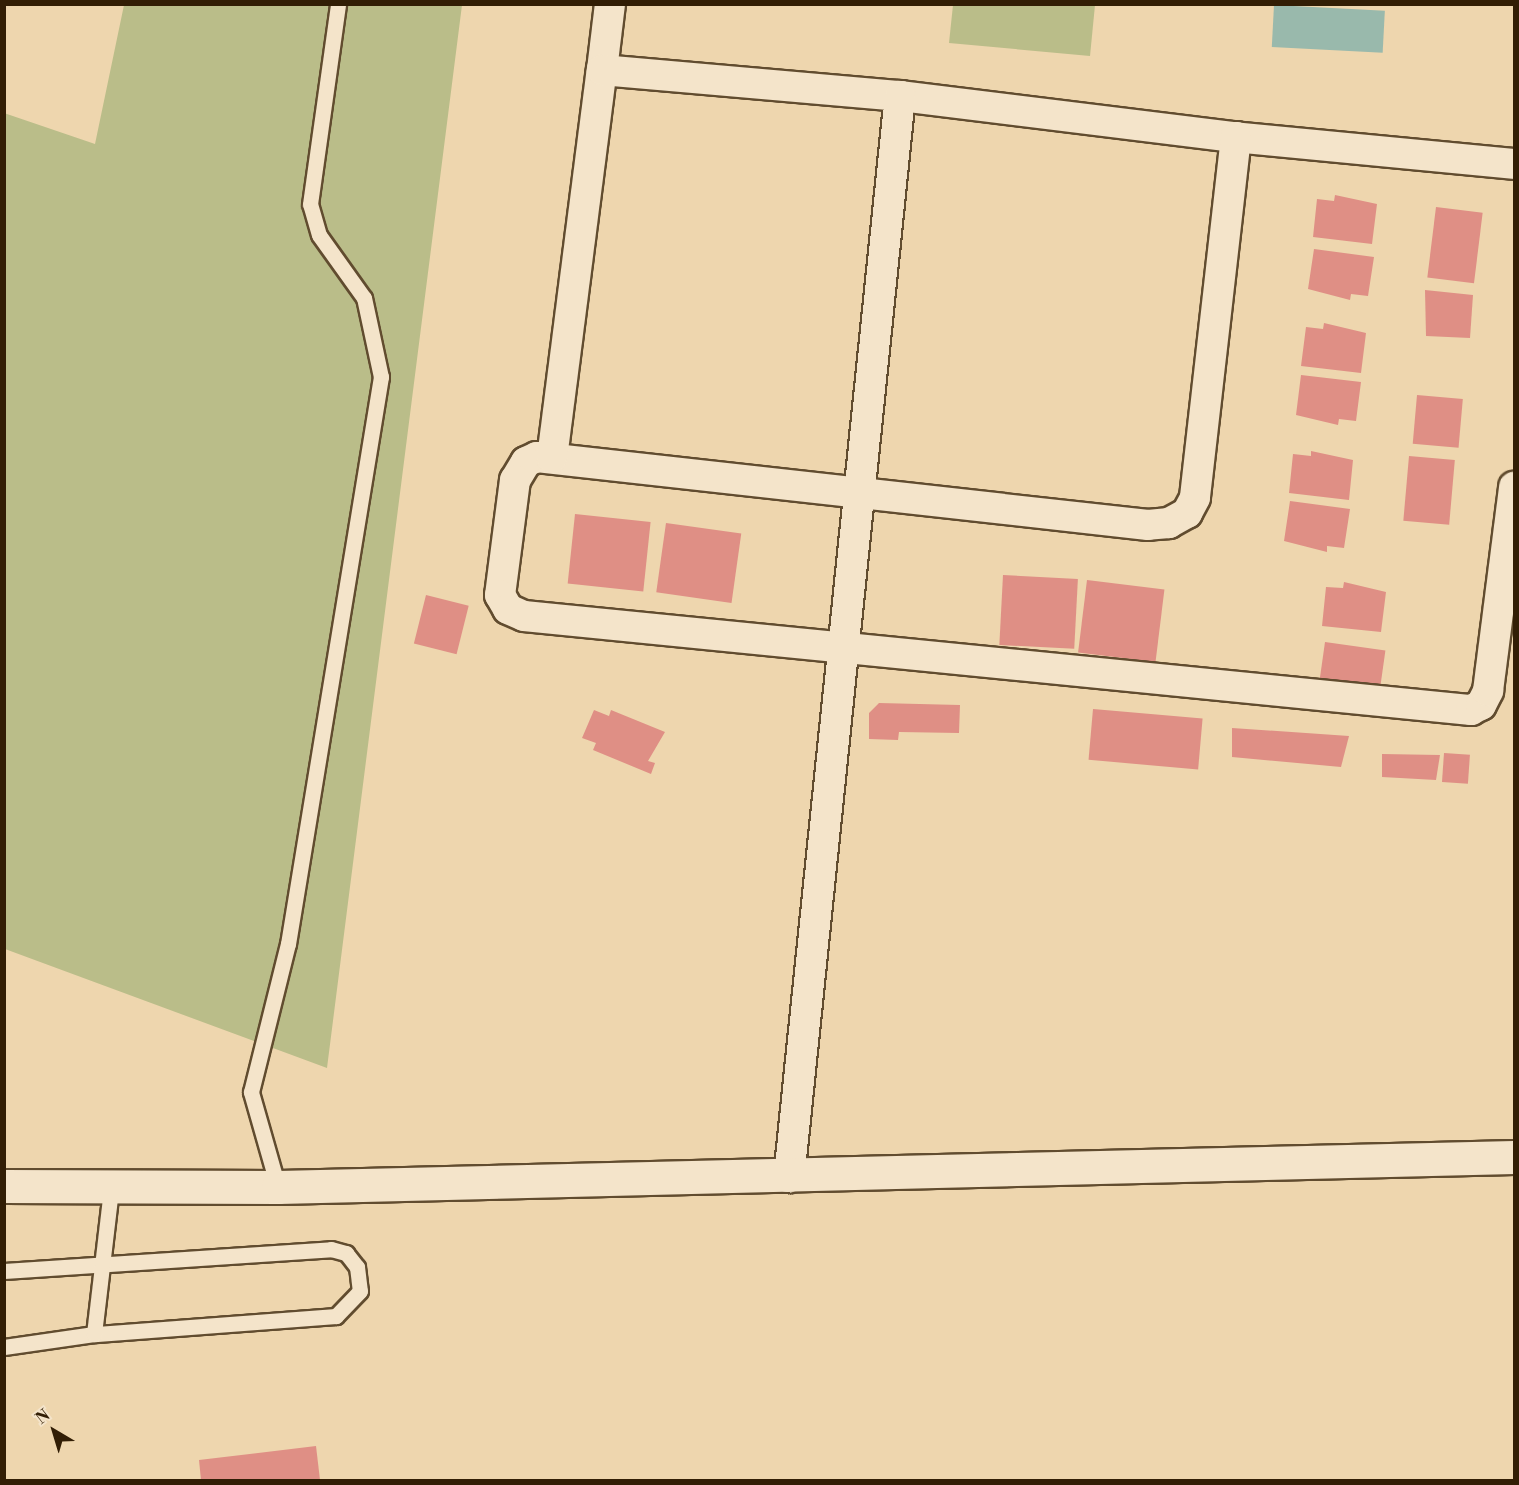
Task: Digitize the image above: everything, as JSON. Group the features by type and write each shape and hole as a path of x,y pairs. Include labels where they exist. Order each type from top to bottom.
{"street":[{"path":"552,458 610,4"},
{"path":"602,70 900,96 1236,136 1515,164"},
{"path":"789,1177 900,96"},
{"path":"1236,136 1195,498 1187,513 1148,525 552,458 526,462 515,480 499,573 500,595 508,609 525,616 843,645 1471,710 1487,698 1505,637 1515,487"},
{"path":"4,1186 111,1189 789,1177 1515,1158"}],"lane":[{"path":"278,1186 251,1092 288,944 381,377 364,298 319,235 310,204 338,4"},
{"path":"94,1334 111,1189"},
{"path":"4,1271 331,1249 346,1253 357,1267 360,1290 336,1316 94,1334 4,1347"}],"green space":[{"path":"124,5 462,5 327,1068 5,949 4,113 95,144"},
{"path":"953,5 1095,5 1090,56 949,43"}],"shaded area":[{"path":"1274,5 1385,11 1383,53 1272,47"}],"building":[{"path":"1335,195 1377,204 1372,244 1313,237 1317,199 1334,201"},
{"path":"1436,207 1483,213 1474,283 1427,277"},
{"path":"1314,249 1374,257 1368,296 1351,294 1350,300 1308,289"},
{"path":"1425,290 1473,295 1470,338 1426,336"},
{"path":"1324,323 1366,333 1361,373 1301,366 1306,327 1323,329"},
{"path":"1301,375 1361,382 1356,421 1339,419 1338,425 1296,415"},
{"path":"1417,395 1463,399 1459,448 1413,444"},
{"path":"1311,451 1353,460 1349,500 1289,493 1293,454 1311,456"},
{"path":"1409,456 1455,460 1449,525 1403,521"},
{"path":"1290,501 1350,509 1344,548 1327,546 1327,552 1284,541"},
{"path":"575,514 651,522 643,592 568,584"},
{"path":"666,523 741,534 732,603 656,592"},
{"path":"1003,575 1078,579 1074,649 999,645"},
{"path":"1087,580 1164,590 1156,662 1078,652"},
{"path":"1344,582 1386,592 1381,632 1322,626 1326,587 1343,588"},
{"path":"426,595 469,606 457,654 414,644"},
{"path":"1325,642 1385,650 1380,690 1319,682"},
{"path":"879,703 960,705 959,733 899,732 898,740 869,739 869,713"},
{"path":"1093,709 1203,719 1198,769 1089,760"},
{"path":"594,710 609,716 611,710 665,732 648,761 655,763 651,774 593,750 596,743 582,738"},
{"path":"1232,728 1349,736 1341,767 1232,757"},
{"path":"1444,753 1470,755 1468,784 1442,782"},
{"path":"1382,754 1440,755 1436,780 1382,777"},
{"path":"316,1446 320,1480 201,1480 199,1460"}]}
